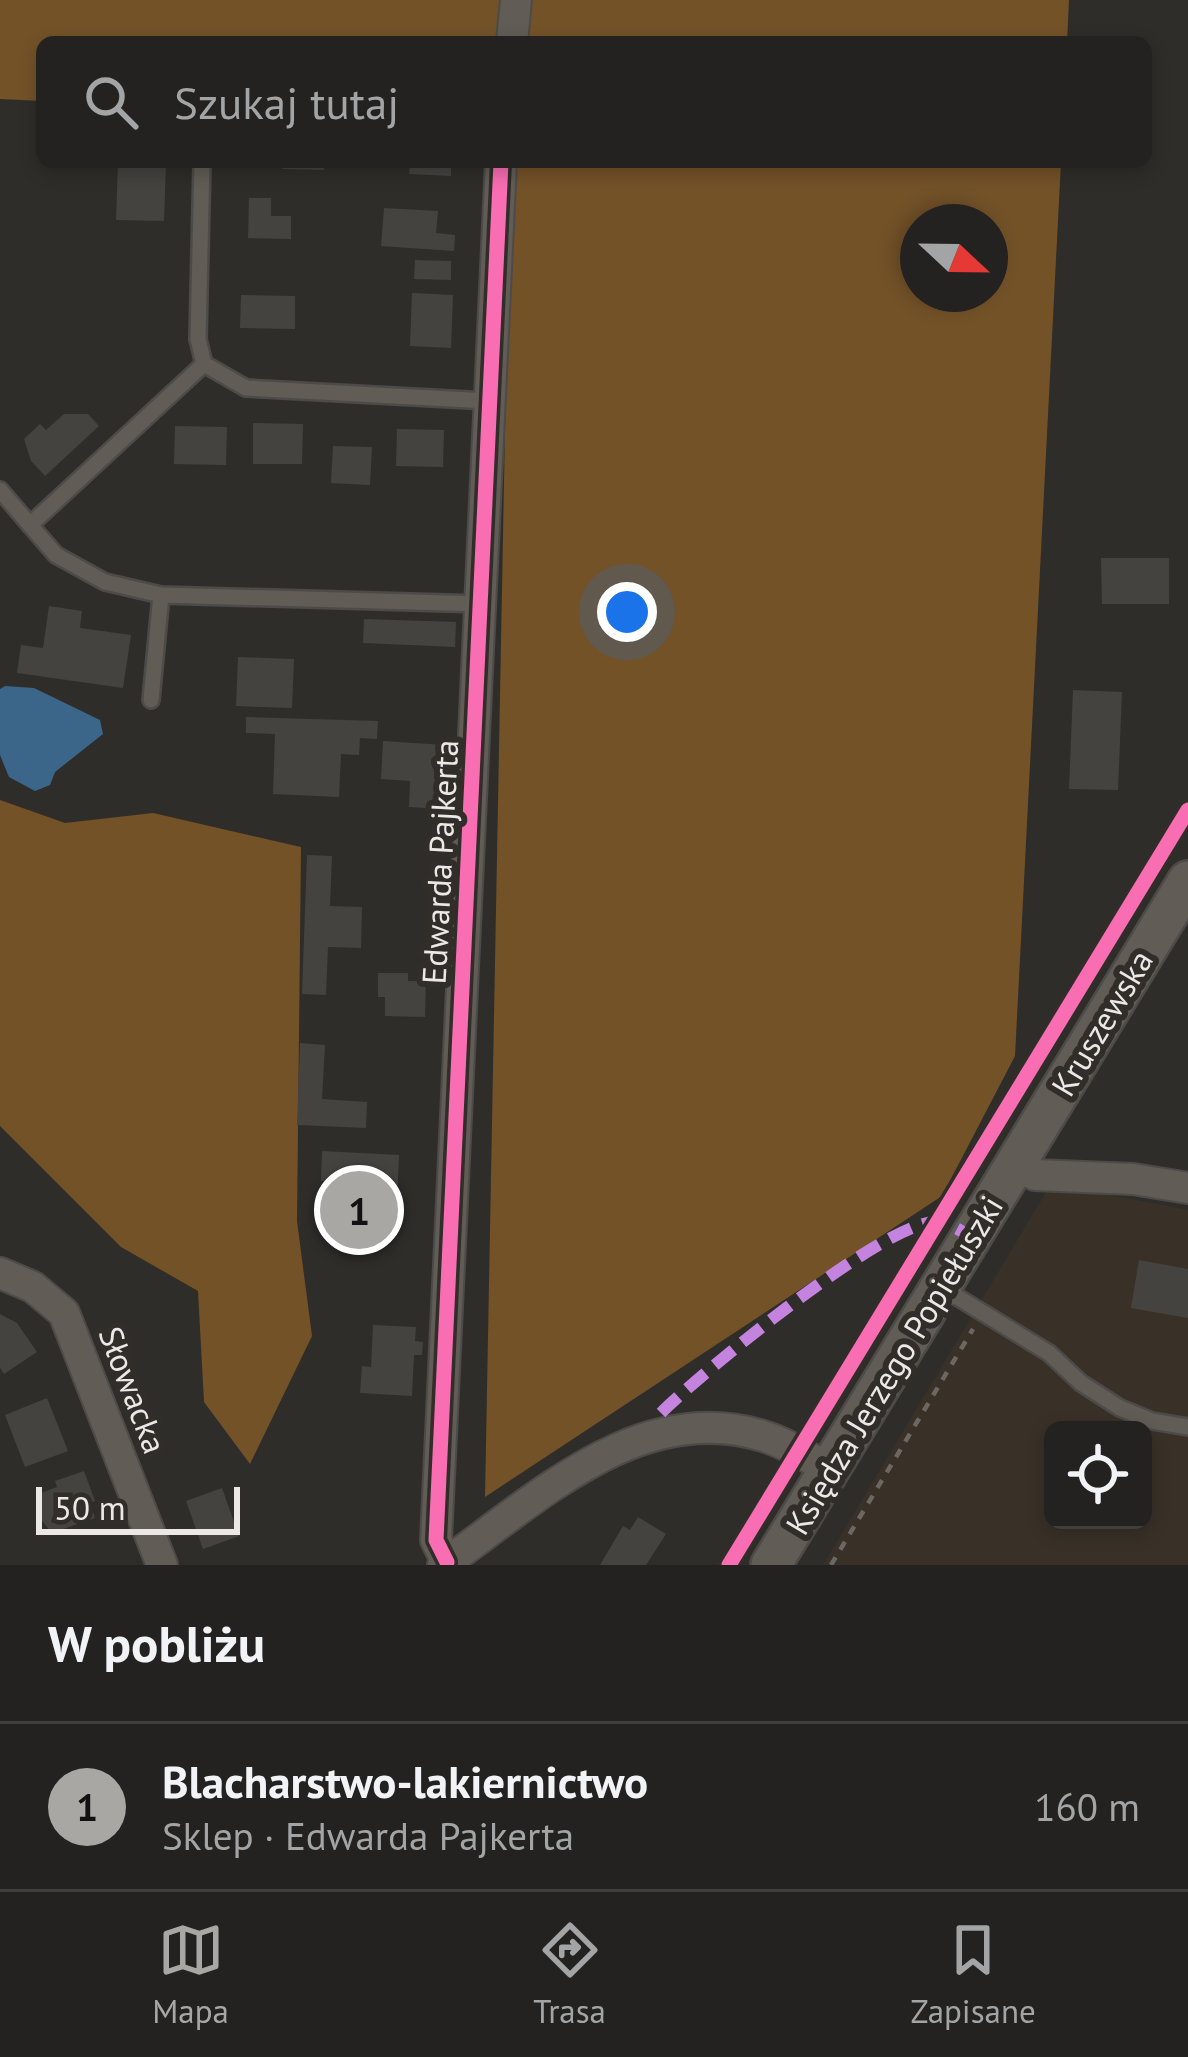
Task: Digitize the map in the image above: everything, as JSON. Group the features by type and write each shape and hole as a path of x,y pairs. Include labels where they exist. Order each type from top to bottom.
{"street":[{"path":"513,36 517,0"},
{"name":"Edwarda Pajkerta","path":"445,1564 436,1540 501,168"},
{"name":"Kruszewska","path":"1016,1165 1188,881"},
{"path":"1016,1165 1035,1175 1133,1179 1188,1188"},
{"name":"Księdza Jerzego Popiełuszki","path":"771,1565 806,1456 956,1297 1016,1165"},
{"name":"Słowacka","path":"0,1273 33,1287 64,1313 162,1565"},
{"path":"445,1564 591,1462 636,1438 670,1430 720,1429 748,1432 806,1456"}],"lane":[{"path":"202,168 198,339 204,364 246,388 488,400"},
{"path":"30,525 204,364"},
{"path":"0,490 56,555 105,582 161,595 482,604"},
{"path":"151,700 161,595"},
{"path":"956,1297 1048,1353 1120,1408 1152,1421 1188,1427"}],"path":[{"path":"720,1565 806,1456 1188,800"},
{"path":"729,1565 806,1456 1188,810"},
{"path":"831,1565 973,1333 956,1297"}],"shaded area":[{"path":"0,0 1069,0 1067,36 36,36 36,101 0,99"},
{"path":"510,168 1061,168 1015,1056 942,1196 485,1497"},
{"path":"0,800 65,823 153,813 301,847 297,1221 312,1336 250,1464 204,1402 198,1291 121,1247 0,1126"},
{"path":"1051,1184 1188,1210 1188,1565 823,1565"}],"water":[{"path":"34,688 100,720 103,734 55,772 50,785 35,791 9,777 0,755 0,689"}],"building":[{"path":"118,168 166,168 164,221 116,220"},
{"path":"410,168 451,168 451,176 409,174"},
{"path":"249,198 271,198 271,216 291,216 291,239 248,238"},
{"path":"384,208 438,211 436,233 455,235 454,251 381,246"},
{"path":"415,260 451,261 451,280 414,279"},
{"path":"412,293 453,295 451,348 410,346"},
{"path":"241,295 295,296 295,329 240,328"},
{"path":"64,414 88,414 99,426 45,476 31,461 24,439 40,424 46,430"},
{"path":"253,423 303,424 302,464 253,464"},
{"path":"175,426 227,427 226,465 174,464"},
{"path":"397,429 444,430 443,467 396,466"},
{"path":"333,446 372,447 370,485 331,483"},
{"path":"1101,558 1169,558 1169,604 1102,604"},
{"path":"49,606 82,611 80,628 131,635 123,688 17,673 21,645 43,648"},
{"path":"364,619 456,622 455,647 363,643"},
{"path":"238,657 294,659 292,708 236,706"},
{"path":"1073,690 1122,692 1118,790 1069,789"},
{"path":"246,717 378,721 377,739 360,738 359,755 341,754 339,797 273,794 275,734 246,733"},
{"path":"383,741 445,745 441,809 409,807 410,781 381,779"},
{"path":"307,855 332,856 330,906 362,907 361,948 328,947 326,995 302,994"},
{"path":"378,973 408,973 408,981 426,981 425,1017 385,1016 385,997 378,997"},
{"path":"300,1043 325,1045 322,1099 367,1102 366,1128 297,1125"},
{"path":"322,1151 399,1155 396,1225 320,1222 321,1198 339,1199 340,1181 321,1181"},
{"path":"1139,1260 1188,1269 1188,1318 1131,1308"},
{"path":"0,1314 17,1323 37,1352 4,1374 0,1368"},
{"path":"373,1325 416,1327 415,1341 423,1342 422,1355 414,1355 412,1396 360,1393 362,1366 371,1367"},
{"path":"47,1398 68,1451 25,1467 5,1415"},
{"path":"84,1471 95,1501 90,1503 95,1518 52,1533 38,1516 38,1494 57,1487 55,1481"},
{"path":"222,1488 239,1536 203,1549 186,1501"},
{"path":"638,1517 666,1534 646,1565 600,1565 623,1526 630,1530"}],"marked path":[{"path":"661,1413 795,1301 878,1245 937,1222 971,1237"}],"cycle path":[{"path":"447,1562 436,1540 501,168"},
{"path":"729,1565 1188,810"}],"place":[{"name":"Blacharstwo-lakiernictwo","path":"359,1210"}]}
